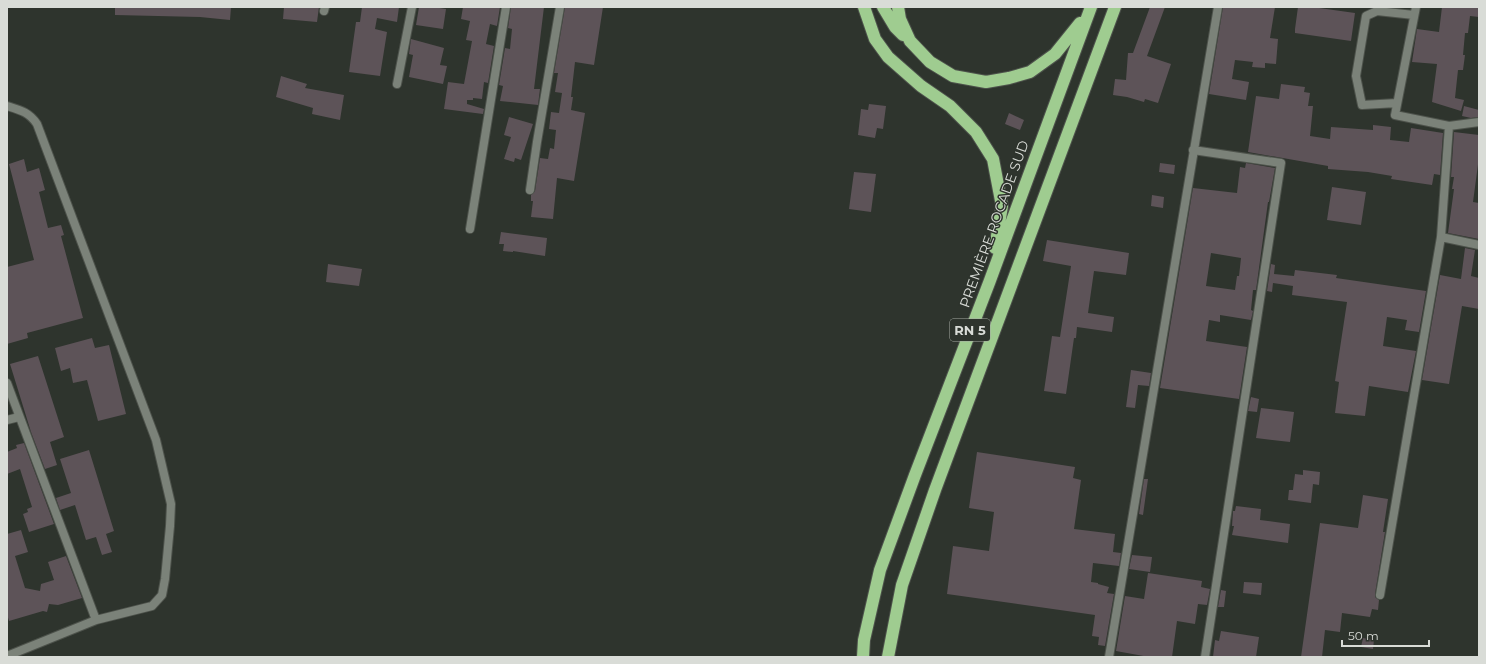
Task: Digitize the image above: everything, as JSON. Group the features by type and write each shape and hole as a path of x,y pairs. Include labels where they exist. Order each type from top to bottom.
{"highway":[{"path":"864,7 875,39 888,57 921,86 950,106 976,132 993,159 1002,206 989,283"},
{"path":"883,7 895,27 930,62 953,76 986,82 1030,72 1055,54 1079,26 1087,7"},
{"path":"898,7 900,19 910,42"},
{"name":"PREMIÈRE ROCADE SUD","path":"863,657 864,640 880,570 917,468 989,283 1091,7"},
{"name":"RN 5","path":"888,657 902,585 934,490 1115,7"}],"street":[{"path":"397,84 412,7"},
{"path":"470,229 506,7"},
{"path":"530,190 560,7"},
{"path":"1112,657 1193,150 1218,7"},
{"path":"1397,103 1362,105 1356,76 1366,16 1377,11 1415,11 1395,115 1449,126 1479,122"},
{"path":"7,106 32,116 37,124 156,440 171,504 162,596 152,606 96,620 7,656"},
{"path":"1380,595 1441,237 1449,126"},
{"path":"1193,150 1281,164 1205,657"},
{"path":"1441,237 1479,245"},
{"path":"7,383 96,620"},
{"path":"7,420 19,417"}],"building":[{"path":"115,7 231,7 230,20 200,17 115,15"},
{"path":"284,7 319,7 317,22 283,19"},
{"path":"362,7 399,7 397,22 377,18 375,29 387,32 380,76 349,72 356,22 360,22"},
{"path":"419,7 446,9 443,29 416,25"},
{"path":"463,7 500,7 497,26 490,24 486,44 494,46 488,83 484,82 482,99 473,98 473,100 467,100 467,104 484,109 483,114 444,109 448,82 464,84 472,41 466,40 470,21 461,19"},
{"path":"511,7 544,7 534,89 540,89 538,105 500,101 503,86 499,85 505,48 510,49 512,29 508,28"},
{"path":"565,7 603,7 594,65 575,62 571,110 585,113 574,181 557,178 553,219 531,217 533,201 531,201 531,195 535,191 540,158 548,159 550,148 554,149 556,130 549,129 551,112 559,113 562,93 555,92 558,73 554,73"},
{"path":"1150,7 1165,7 1147,56 1171,64 1158,103 1145,99 1144,102 1113,95 1115,79 1126,80 1128,53 1133,53"},
{"path":"1223,7 1275,7 1270,38 1278,39 1276,64 1265,63 1265,68 1252,67 1253,62 1235,60 1232,79 1249,82 1246,100 1209,94"},
{"path":"1298,7 1312,7 1355,13 1351,41 1295,33"},
{"path":"1442,7 1479,7 1479,17 1470,16 1468,33 1465,33 1463,70 1458,70 1455,98 1464,100 1461,111 1432,102 1437,64 1412,62 1417,29 1439,32"},
{"path":"411,39 444,48 440,65 447,66 443,84 409,77 413,55 409,54"},
{"path":"281,76 307,84 305,88 344,95 340,120 312,114 313,108 276,97"},
{"path":"1281,84 1305,87 1304,92 1310,93 1308,106 1313,106 1310,136 1330,139 1331,127 1373,130 1373,125 1391,127 1390,140 1409,142 1411,128 1443,133 1440,175 1434,174 1432,185 1391,179 1392,176 1368,172 1328,169 1328,166 1248,152 1256,96 1279,99"},
{"path":"869,104 886,106 883,129 877,128 875,138 858,135 861,109 868,110"},
{"path":"1464,106 1479,110 1479,117 1471,118 1462,116"},
{"path":"1009,113 1024,120 1020,130 1005,124"},
{"path":"509,117 533,124 521,160 515,158 514,162 504,159 511,137 504,135"},
{"path":"1454,132 1479,135 1479,157 1473,202 1479,203 1479,239 1448,233 1454,189 1452,189 1454,177 1451,177"},
{"path":"24,159 27,172 39,168 45,190 39,192 48,228 61,225 64,235 61,236 83,318 27,333 28,338 7,344 7,267 34,260 9,164"},
{"path":"1160,163 1175,165 1174,174 1159,172"},
{"path":"1246,163 1275,168 1268,202 1256,290 1253,290 1251,310 1253,311 1251,320 1220,315 1220,322 1209,320 1206,341 1247,347 1239,399 1160,388 1193,188 1237,193 1240,167 1245,168","holes":["1211,253 1241,258 1239,276 1237,276 1235,290 1206,286"]},
{"path":"854,172 876,174 871,212 849,209"},
{"path":"1332,187 1366,192 1361,225 1327,220"},
{"path":"1152,195 1164,197 1163,208 1151,206"},
{"path":"501,232 547,238 545,256 503,251 504,244 499,244"},
{"path":"1047,240 1129,253 1126,275 1094,271 1088,313 1114,317 1112,332 1077,327 1066,394 1044,391 1052,336 1060,337 1071,266 1043,261"},
{"path":"1465,248 1475,250 1471,276 1479,278 1479,309 1462,306 1449,384 1422,380 1440,275 1461,279"},
{"path":"328,264 362,269 359,286 326,282"},
{"path":"1271,264 1275,265 1274,274 1294,276 1295,270 1337,275 1336,278 1426,291 1419,332 1405,330 1407,320 1387,317 1383,346 1416,351 1408,392 1369,386 1365,416 1335,413 1339,382 1335,381 1347,302 1292,295 1293,286 1273,283 1272,292 1267,291"},
{"path":"92,338 95,348 109,345 126,414 98,421 87,380 73,383 70,368 61,371 55,348"},
{"path":"38,356 64,437 50,442 57,465 45,469 31,432 10,364"},
{"path":"1131,370 1151,373 1149,386 1138,385 1135,408 1126,407"},
{"path":"1251,397 1259,399 1257,412 1248,411"},
{"path":"1261,408 1294,412 1290,442 1256,438"},
{"path":"24,443 54,524 29,532 23,514 28,512 27,509 32,507 20,469 7,474 7,452 17,448 16,445"},
{"path":"89,450 114,531 106,534 112,552 102,555 96,537 86,540 75,505 60,510 56,498 71,493 60,459"},
{"path":"977,452 1075,467 1073,478 1081,480 1074,529 1115,534 1113,552 1121,553 1119,566 1093,563 1091,582 1109,587 1107,593 1114,594 1105,646 1098,645 1099,637 1092,636 1095,615 947,594 953,546 989,551 994,512 969,508"},
{"path":"1303,470 1320,472 1319,485 1313,484 1311,503 1288,500 1289,490 1293,490 1295,474 1303,475"},
{"path":"1144,479 1148,479 1143,515 1139,514"},
{"path":"1363,495 1388,499 1383,532 1385,532 1375,594 1375,597 1379,600 1378,610 1372,609 1370,617 1342,613 1340,632 1325,630 1322,657 1301,657 1320,523 1358,528"},
{"path":"1236,506 1261,509 1260,520 1290,524 1288,543 1232,535 1234,526 1232,526 1233,511 1235,511"},
{"path":"21,530 28,552 15,556 25,588 40,591 41,584 54,580 48,562 66,556 82,598 58,605 49,604 47,612 43,611 9,621 7,614 7,534"},
{"path":"1132,555 1152,557 1150,572 1129,569"},
{"path":"1148,573 1202,581 1201,587 1210,589 1207,605 1198,604 1195,624 1177,621 1172,657 1149,657 1116,651 1125,596 1144,599"},
{"path":"1244,582 1262,583 1261,595 1243,593"},
{"path":"1221,590 1226,591 1224,607 1218,607"},
{"path":"1221,631 1259,637 1256,657 1213,657 1215,640 1219,641"},
{"path":"1363,638 1374,640 1373,649 1361,647"}]}
